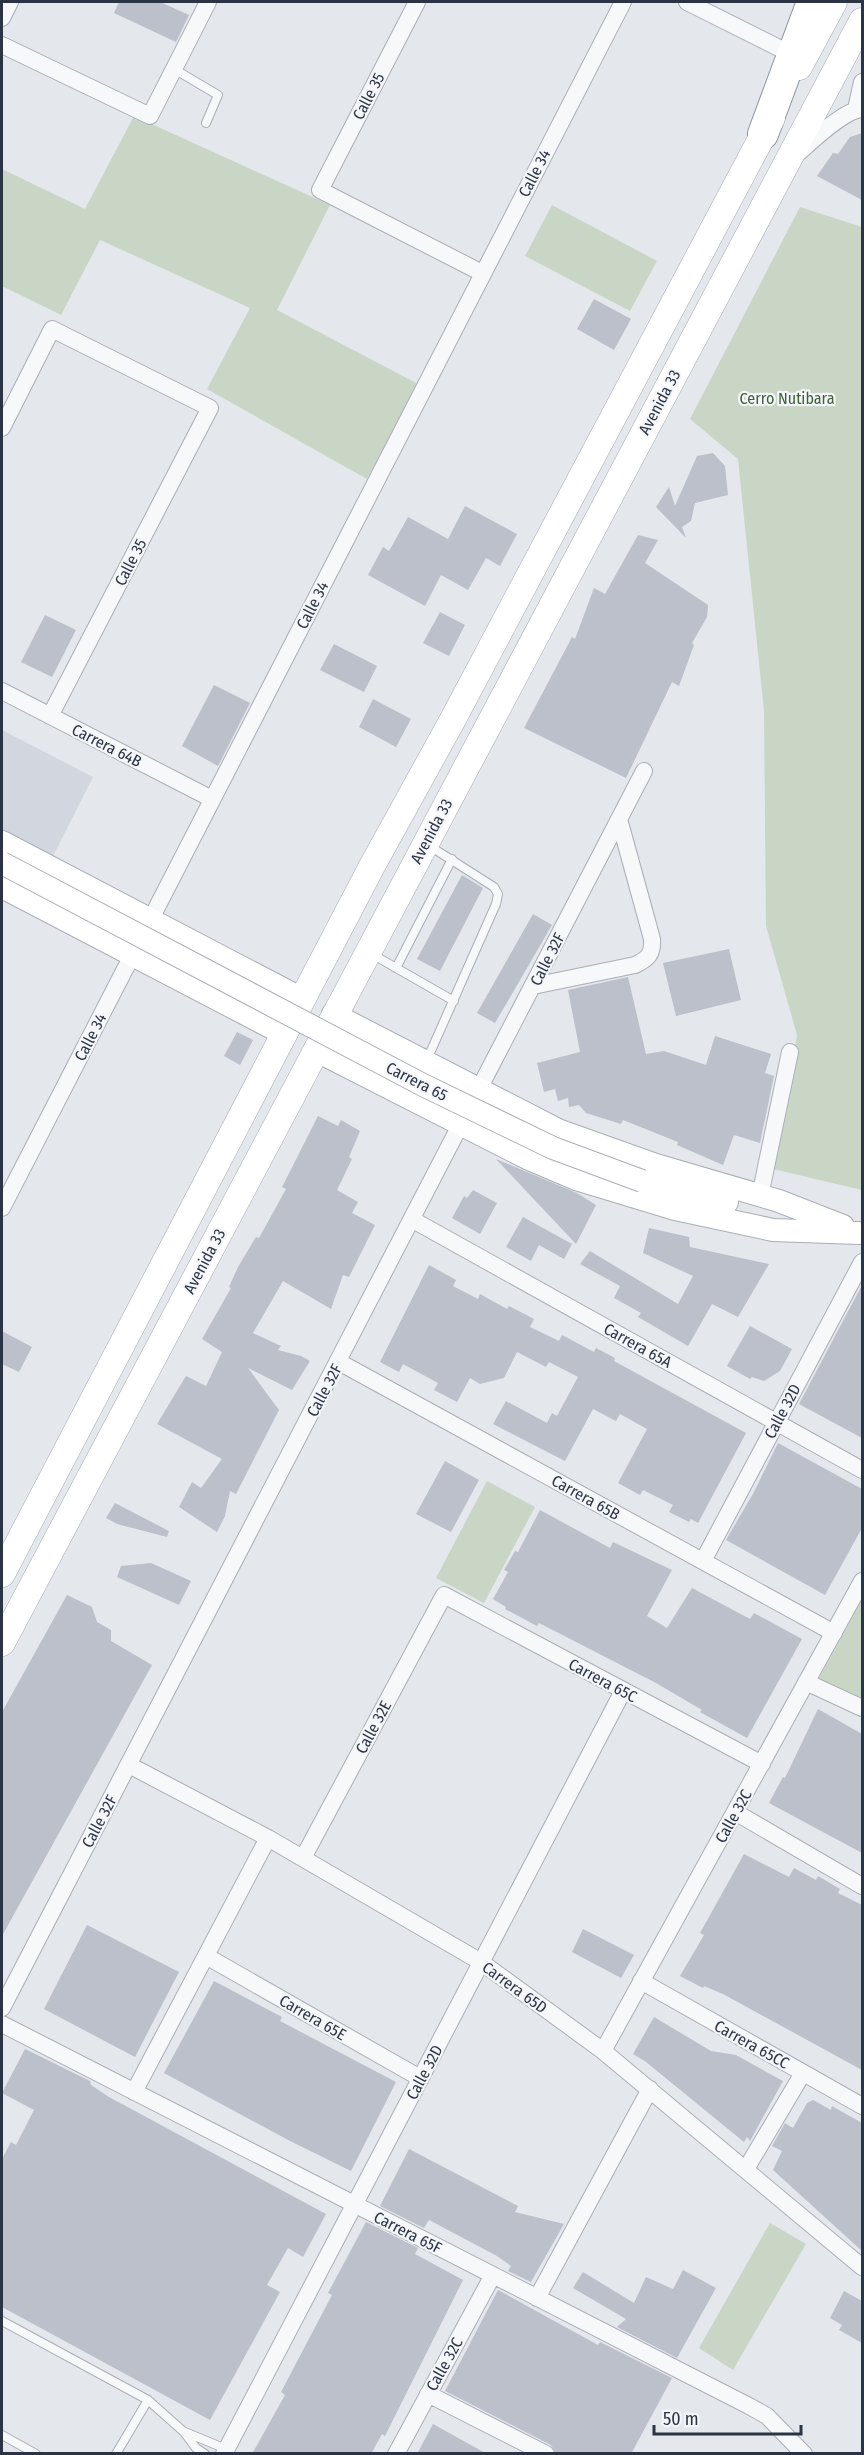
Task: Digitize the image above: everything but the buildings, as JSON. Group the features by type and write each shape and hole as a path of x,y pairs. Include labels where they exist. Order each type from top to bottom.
{"highway":[{"path":"763,134 798,57 812,2"}],"main road":[{"path":"798,57 834,2"},
{"name":"Avenida 33","path":"2,1643 333,1014 862,21"},
{"name":"Avenida 33","path":"2,1574 302,999 763,134"}],"street":[{"path":"2,18 10,2"},
{"path":"2,45 150,116 208,2"},
{"name":"Calle 35","path":"417,2 320,190 482,273"},
{"name":"Calle 34","path":"2,1208 623,2"},
{"path":"687,2 798,57"},
{"path":"787,163 824,131 859,109 862,82"},
{"name":"Calle 35","path":"2,428 52,329 210,408 50,716"},
{"name":"Carrera 64B","path":"2,691 212,799"},
{"name":"Calle 32F","path":"2,2008 413,1220 644,771"},
{"path":"533,986 635,965 647,959 653,950 620,819"},
{"path":"2,842 302,999"},
{"name":"Carrera 65","path":"2,863 423,1086 553,1148 642,1181 861,1233"},
{"path":"2,887 284,1034"},
{"name":"Carrera 65","path":"333,1014 558,1130 656,1165 760,1196 861,1233"},
{"name":"Carrera 65","path":"315,1050 461,1126 576,1179 675,1209 772,1230 861,1233"},
{"path":"760,1196 790,1052"},
{"name":"Carrera 65A","path":"413,1220 862,1470"},
{"name":"Calle 32D","path":"703,1561 862,1262"},
{"name":"Carrera 65B","path":"339,1362 834,1633"},
{"name":"Calle 32C","path":"603,2051 862,1581"},
{"name":"Carrera 65C","path":"444,1595 762,1764"},
{"name":"Calle 32E","path":"303,1858 444,1595"},
{"path":"806,1682 862,1708"},
{"name":"Calle 32D","path":"225,2451 623,1690"},
{"name":"Carrera 65D","path":"129,1764 303,1858 481,1962 603,2051 862,2267"},
{"path":"735,1812 862,1886"},
{"path":"134,2092 268,1839"},
{"name":"Carrera 65E","path":"206,1956 420,2078"},
{"name":"Carrera 65CC","path":"641,1981 862,2106"},
{"name":"Carrera 65F","path":"2,2024 767,2416 804,2454"},
{"path":"747,2169 803,2073"},
{"path":"537,2298 650,2089"},
{"name":"Calle 32C","path":"396,2454 493,2275"},
{"path":"428,2394 546,2454"}],"lane":[{"path":"174,69 218,94 206,123"},
{"path":"424,843 494,887 498,894 496,904 426,1062"},
{"path":"396,968 452,859"},
{"path":"367,952 454,1001"},
{"path":"2,2321 148,2400 184,2432 196,2448 205,2454"},
{"path":"116,2454 148,2400"},
{"path":"184,2432 225,2451"},
{"path":"2,2435 36,2454"}],"shaded area":[{"path":"2,730 93,777 53,856 2,829"}],"green space":[{"path":"134,116 330,205 277,310 418,384 367,479 207,389 250,308 100,240 61,315 2,286 2,169 85,209"},
{"path":"552,205 657,261 630,311 525,256"},
{"name":"Cerro Nutibara","path":"800,207 862,227 862,1190 773,1169 797,1035 766,926 764,711 738,459 690,419"},
{"path":"487,1481 535,1507 484,1603 436,1578"},
{"path":"862,1599 862,1701 818,1680"},
{"path":"770,2223 806,2244 733,2370 699,2348"}]}
